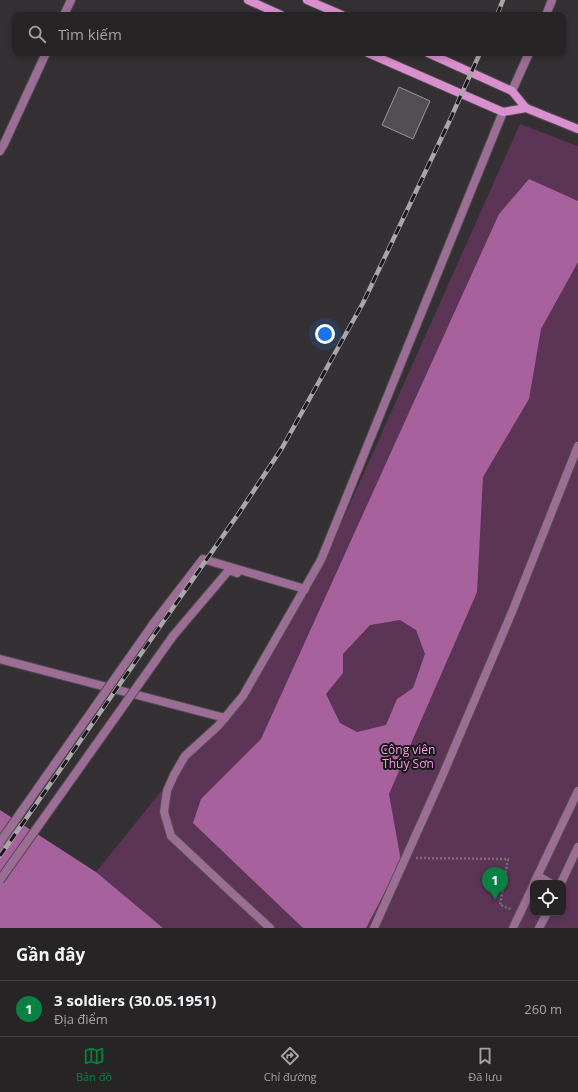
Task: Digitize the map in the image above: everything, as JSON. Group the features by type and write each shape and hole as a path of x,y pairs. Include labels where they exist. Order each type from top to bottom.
{"street":[{"path":"65,12 71,0"},
{"path":"248,0 274,12"},
{"path":"307,0 335,12"},
{"path":"547,12 552,0"},
{"path":"0,151 45,56"},
{"path":"375,56 503,112 526,108"},
{"path":"435,56 512,91 526,108 578,129"},
{"path":"512,91 528,56"},
{"path":"270,928 171,836 164,812 167,791 185,756 218,726 243,696 322,560 503,112"},
{"path":"374,928 444,772 512,612 578,446"},
{"path":"0,842 153,624 203,559 304,590"},
{"path":"0,880 173,636 229,570 304,590"},
{"path":"0,659 225,718"},
{"path":"536,880 578,791"},
{"path":"562,880 578,847"},
{"path":"513,928 530,892"},
{"path":"539,928 545,916"}],"path":[{"path":"406,858 508,859 500,905 520,913"}],"green space":[{"name":"Công viên Thúy Sơn","path":"520,124 578,146 578,928 163,928 96,872 188,758 220,728 325,560"}],"shaded area":[{"path":"529,179 578,201 578,262 541,329 529,399 483,477 477,592 389,794 401,861 366,928 303,928 193,823 201,799 261,739 499,214","holes":["400,620 416,630 425,654 413,688 397,699 386,725 357,732 340,723 326,694 343,673 343,654 370,625"]},
{"path":"0,810 96,872 163,928 0,928"}],"building":[{"path":"399,87 430,101 413,139 382,125"}],"railway":[{"path":"498,12 503,0"},
{"path":"0,856 239,513 282,448 363,303 479,56"}],"place":[{"name":"3 soldiers (30.05.1951)","path":"495,900"}]}
